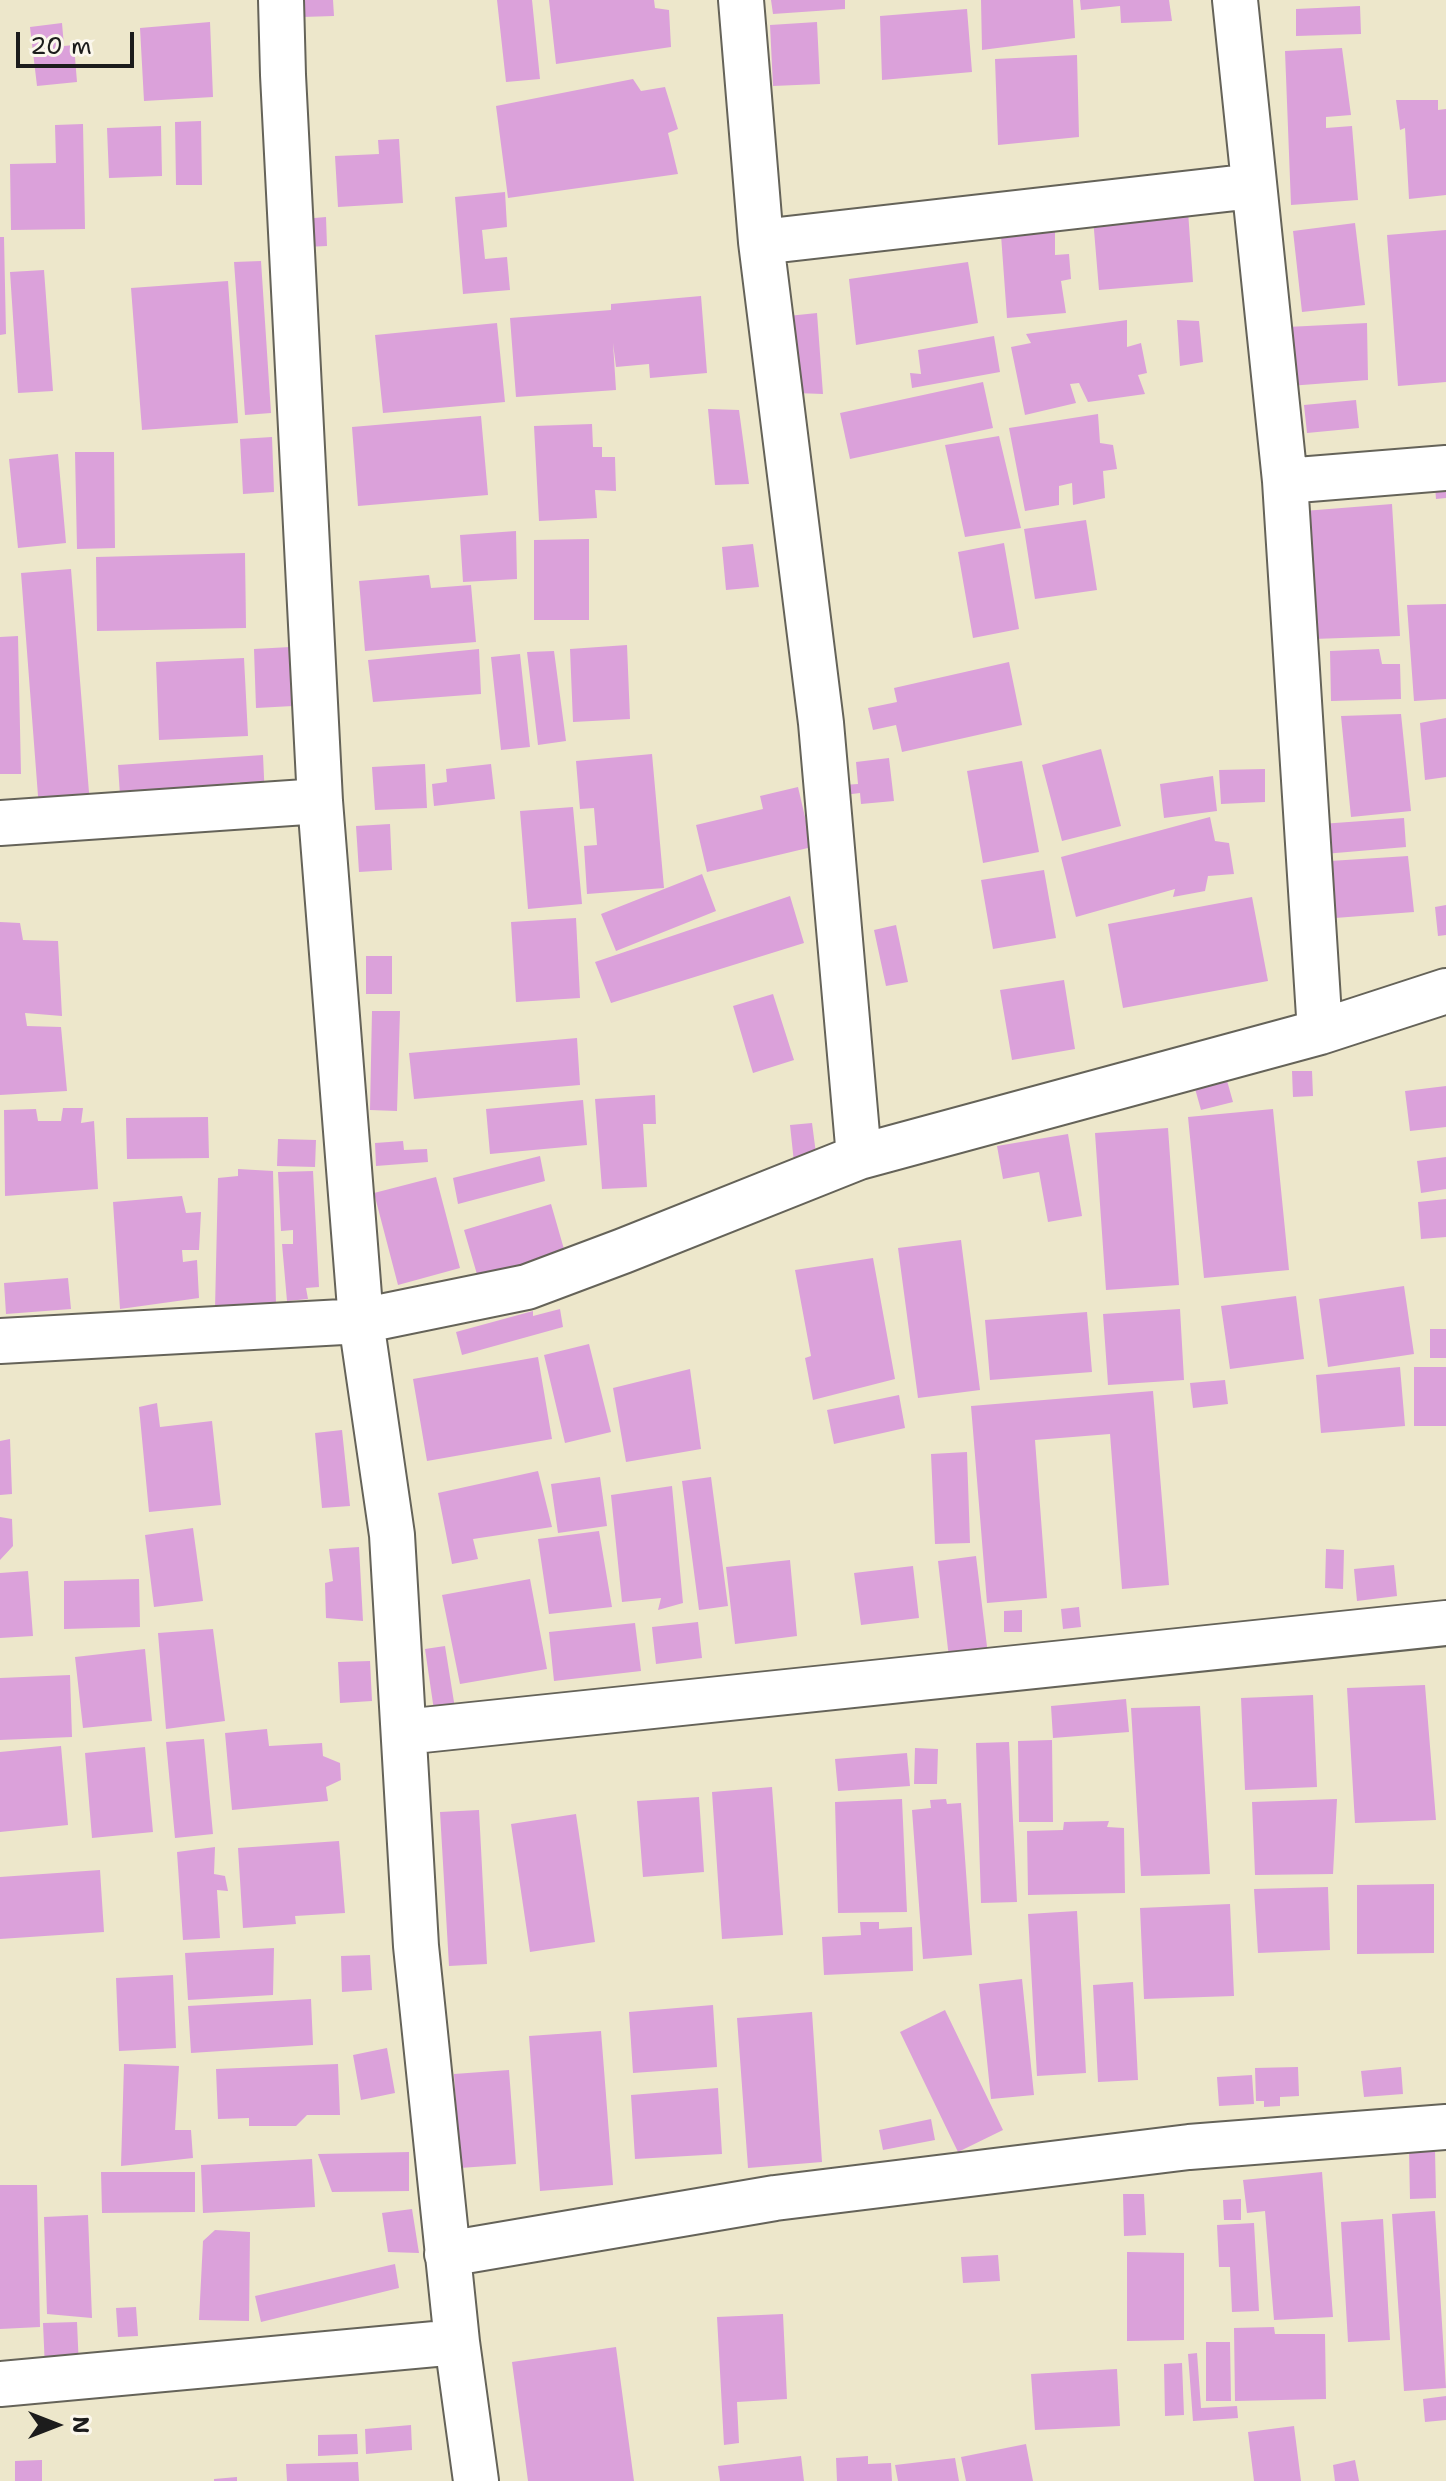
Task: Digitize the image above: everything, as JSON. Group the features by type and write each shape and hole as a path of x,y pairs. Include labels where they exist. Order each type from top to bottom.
{"street":[{"path":"281,0 320,801 361,1321 392,1535 416,1946 447,2254 476,2481"},
{"path":"741,0 761,242 821,723 859,1157"},
{"path":"1235,0 1285,481 1320,1032"},
{"path":"761,242 1253,186"},
{"path":"1285,481 1446,468"},
{"path":"0,823 320,801"},
{"path":"0,1341 361,1321 527,1287 859,1157 1320,1032 1446,991"},
{"path":"404,1732 1446,1623"},
{"path":"447,2254 791,2196 1189,2147 1446,2127"},
{"path":"0,2384 457,2342"}],"building":[{"path":"302,0 333,0 334,16 302,17"},
{"path":"497,0 532,0 540,79 506,82"},
{"path":"549,0 654,0 655,8 669,10 671,47 556,64"},
{"path":"771,0 845,0 845,9 773,14"},
{"path":"981,0 1073,0 1075,38 982,50"},
{"path":"1080,0 1169,0 1172,21 1121,23 1120,6 1081,10"},
{"path":"1360,6 1361,34 1296,36 1296,9"},
{"path":"967,9 972,72 882,80 880,16"},
{"path":"210,22 213,97 144,101 140,28"},
{"path":"817,22 820,84 773,86 770,25"},
{"path":"62,23 64,46 74,45 77,82 37,86 30,27"},
{"path":"1342,48 1351,115 1326,117 1326,128 1352,126 1358,200 1291,205 1285,51"},
{"path":"1077,55 1079,137 998,145 995,59"},
{"path":"633,79 641,91 665,87 678,129 668,133 678,174 508,198 496,106"},
{"path":"1396,100 1438,100 1438,110 1446,109 1446,195 1409,199 1405,128 1400,130"},
{"path":"201,121 202,185 176,185 175,122"},
{"path":"83,124 85,229 11,230 10,164 56,163 55,125"},
{"path":"161,126 162,176 109,178 107,128"},
{"path":"399,139 403,203 338,207 335,156 379,154 378,140"},
{"path":"505,192 507,227 482,230 485,259 507,257 510,290 463,294 455,197"},
{"path":"1188,211 1193,282 1099,290 1093,218"},
{"path":"326,217 327,246 305,247 303,219"},
{"path":"1355,223 1365,305 1302,312 1293,231"},
{"path":"1446,230 1446,382 1398,386 1387,235"},
{"path":"1055,232 1055,255 1069,254 1071,279 1061,281 1066,313 1007,318 1001,235"},
{"path":"0,237 4,237 6,334 0,335"},
{"path":"261,261 271,413 245,415 234,262"},
{"path":"968,262 978,323 856,345 849,279"},
{"path":"44,270 53,391 18,393 10,272"},
{"path":"228,281 238,423 142,430 131,288"},
{"path":"701,296 707,373 650,378 649,364 616,367 613,343 616,390 516,397 510,318 611,310 611,304"},
{"path":"817,313 823,394 796,393 788,316"},
{"path":"1127,320 1127,347 1141,343 1147,373 1138,375 1145,394 1088,402 1079,383 1070,384 1076,403 1025,415 1011,347 1031,343 1026,334"},
{"path":"1177,320 1199,321 1203,362 1180,366"},
{"path":"497,323 505,402 383,413 375,335"},
{"path":"1367,323 1368,380 1289,386 1287,327"},
{"path":"994,336 1000,372 912,388 910,373 921,374 918,350"},
{"path":"983,382 993,428 850,459 840,413"},
{"path":"1356,400 1359,428 1307,433 1304,405"},
{"path":"708,409 739,410 749,484 715,485"},
{"path":"1098,414 1100,443 1113,445 1117,469 1103,471 1105,498 1073,505 1072,483 1059,486 1059,505 1025,511 1009,428"},
{"path":"481,416 488,495 358,506 352,427"},
{"path":"592,424 593,447 602,447 602,457 615,457 616,491 595,490 597,518 539,521 534,426"},
{"path":"999,436 1021,528 965,537 945,445"},
{"path":"272,437 274,492 243,494 240,439"},
{"path":"75,452 114,452 115,548 77,549"},
{"path":"58,454 66,543 18,548 9,459"},
{"path":"1435,486 1446,486 1446,498 1436,499"},
{"path":"1392,504 1400,636 1313,639 1304,511"},
{"path":"1086,520 1097,590 1035,599 1024,529"},
{"path":"516,531 517,579 463,582 460,535"},
{"path":"589,539 589,620 534,620 534,540"},
{"path":"1004,543 1019,629 973,638 958,552"},
{"path":"753,544 759,587 726,590 722,547"},
{"path":"245,553 246,628 97,631 96,557"},
{"path":"71,569 90,805 39,809 21,573"},
{"path":"429,575 431,588 471,585 476,642 365,651 359,581"},
{"path":"1446,604 1446,699 1414,701 1407,605"},
{"path":"18,636 21,774 0,774 0,637"},
{"path":"627,645 630,719 573,722 570,649"},
{"path":"290,647 293,706 256,708 254,649"},
{"path":"479,649 481,694 373,702 368,660"},
{"path":"1379,649 1382,664 1400,664 1401,699 1331,701 1330,651"},
{"path":"554,651 566,741 538,745 527,652"},
{"path":"520,654 530,747 501,750 491,657"},
{"path":"244,658 248,736 159,740 156,662"},
{"path":"1009,662 1022,725 902,752 896,725 873,730 868,708 897,702 894,688"},
{"path":"1401,714 1411,811 1351,817 1341,716"},
{"path":"1446,718 1446,777 1425,780 1420,723"},
{"path":"1101,749 1121,826 1062,841 1042,765"},
{"path":"652,754 664,888 587,894 584,846 597,845 594,808 580,809 576,761"},
{"path":"263,755 265,799 241,800 240,782 223,784 224,804 121,811 118,765"},
{"path":"889,758 894,801 861,804 860,793 844,795 843,785 858,784 856,762"},
{"path":"1022,761 1039,852 983,863 967,771"},
{"path":"425,764 427,808 375,810 372,767"},
{"path":"491,764 495,799 434,806 432,784 447,782 446,769"},
{"path":"1265,769 1265,802 1221,804 1219,770"},
{"path":"1213,776 1217,811 1164,818 1160,784"},
{"path":"798,787 812,847 707,872 696,825 763,809 760,796"},
{"path":"573,807 582,904 528,909 520,811"},
{"path":"1210,817 1215,841 1229,843 1234,874 1208,876 1205,891 1173,897 1175,889 1076,917 1061,857"},
{"path":"1404,818 1406,847 1324,854 1321,824"},
{"path":"390,824 392,870 359,872 356,826"},
{"path":"1408,856 1414,912 1335,918 1330,861"},
{"path":"1044,870 1056,938 993,949 981,880"},
{"path":"702,874 716,911 616,951 601,914"},
{"path":"790,896 804,943 611,1003 595,962"},
{"path":"1252,897 1268,981 1123,1008 1108,924"},
{"path":"1446,905 1446,935 1438,936 1435,907"},
{"path":"576,918 580,998 516,1002 511,922"},
{"path":"0,922 20,923 23,940 58,941 62,1016 25,1013 27,1026 61,1027 67,1091 0,1095"},
{"path":"896,925 908,982 886,986 874,930"},
{"path":"366,956 392,956 392,994 366,994"},
{"path":"1064,980 1075,1049 1012,1060 1000,990"},
{"path":"773,994 794,1060 753,1073 733,1006"},
{"path":"372,1011 400,1011 397,1111 370,1110"},
{"path":"577,1038 580,1085 414,1099 409,1053"},
{"path":"1292,1071 1312,1071 1313,1096 1293,1097"},
{"path":"1226,1077 1233,1102 1201,1110 1194,1085"},
{"path":"1446,1086 1446,1127 1410,1131 1405,1091"},
{"path":"655,1095 656,1124 643,1124 647,1187 602,1189 595,1099"},
{"path":"583,1100 587,1145 490,1154 486,1109"},
{"path":"63,1108 83,1108 81,1123 94,1121 98,1189 5,1196 4,1110 36,1109 38,1121 61,1121"},
{"path":"1273,1109 1289,1270 1204,1278 1188,1117"},
{"path":"208,1117 209,1158 127,1159 126,1118"},
{"path":"812,1123 818,1169 795,1172 790,1125"},
{"path":"1168,1128 1179,1285 1106,1290 1095,1133"},
{"path":"1068,1134 1082,1216 1048,1222 1039,1172 1003,1179 997,1146"},
{"path":"278,1139 316,1140 315,1167 277,1166"},
{"path":"403,1141 404,1150 427,1149 428,1162 376,1166 375,1143"},
{"path":"540,1156 545,1181 458,1204 453,1178"},
{"path":"1446,1157 1446,1189 1421,1193 1417,1161"},
{"path":"238,1169 273,1171 276,1305 215,1309 218,1178 238,1176"},
{"path":"313,1171 319,1287 306,1288 308,1299 287,1301 282,1244 293,1244 293,1230 281,1231 278,1172"},
{"path":"436,1177 460,1268 398,1285 374,1193"},
{"path":"182,1196 186,1213 201,1212 199,1250 182,1250 183,1262 197,1260 199,1298 120,1309 113,1202"},
{"path":"1446,1199 1446,1237 1421,1239 1418,1202"},
{"path":"551,1204 568,1263 481,1288 464,1230"},
{"path":"961,1240 980,1390 918,1398 898,1248"},
{"path":"873,1258 895,1379 813,1400 805,1358 811,1356 795,1270"},
{"path":"68,1278 71,1309 6,1314 4,1283"},
{"path":"1404,1286 1414,1354 1328,1367 1319,1299"},
{"path":"1296,1296 1304,1359 1230,1369 1221,1306"},
{"path":"560,1309 563,1327 462,1355 456,1332 533,1311 533,1316"},
{"path":"1180,1309 1184,1380 1108,1385 1103,1314"},
{"path":"1087,1312 1092,1372 990,1380 985,1320"},
{"path":"1430,1329 1446,1329 1446,1358 1430,1358"},
{"path":"589,1344 611,1432 565,1443 544,1355"},
{"path":"538,1357 552,1439 427,1461 413,1379"},
{"path":"1400,1367 1405,1426 1321,1433 1316,1375"},
{"path":"1414,1367 1446,1367 1446,1426 1414,1426"},
{"path":"690,1369 701,1449 626,1462 613,1388"},
{"path":"1225,1380 1228,1404 1193,1408 1190,1383"},
{"path":"1153,1391 1169,1585 1122,1589 1110,1434 1035,1440 1047,1598 987,1603 971,1406"},
{"path":"899,1395 905,1428 834,1444 827,1410"},
{"path":"157,1403 160,1427 212,1421 221,1505 149,1512 139,1407"},
{"path":"342,1430 350,1506 322,1508 315,1433"},
{"path":"10,1439 12,1494 0,1495 0,1441"},
{"path":"967,1452 970,1543 935,1544 931,1454"},
{"path":"538,1471 552,1527 473,1539 478,1559 452,1564 438,1493"},
{"path":"600,1477 607,1526 558,1533 551,1484"},
{"path":"711,1477 728,1606 699,1610 682,1481"},
{"path":"672,1486 683,1603 658,1610 661,1598 622,1602 611,1495"},
{"path":"0,1517 12,1519 13,1546 0,1560"},
{"path":"193,1528 203,1601 154,1607 145,1535"},
{"path":"599,1531 612,1607 549,1614 538,1539"},
{"path":"359,1547 363,1621 326,1618 325,1583 333,1581 329,1549"},
{"path":"1326,1549 1344,1550 1343,1589 1325,1588"},
{"path":"976,1556 989,1663 950,1667 938,1561"},
{"path":"790,1560 797,1636 735,1644 726,1567"},
{"path":"1394,1565 1397,1596 1357,1601 1354,1569"},
{"path":"913,1566 919,1618 861,1625 854,1573"},
{"path":"28,1571 33,1636 0,1638 0,1573"},
{"path":"139,1579 140,1627 64,1629 64,1581"},
{"path":"530,1579 547,1669 460,1684 442,1595"},
{"path":"1079,1607 1081,1627 1063,1629 1061,1609"},
{"path":"1022,1610 1022,1632 1004,1632 1004,1611"},
{"path":"698,1622 702,1658 656,1664 652,1627"},
{"path":"635,1623 641,1671 554,1681 549,1632"},
{"path":"213,1629 225,1721 166,1729 158,1633"},
{"path":"445,1646 457,1721 436,1724 425,1649"},
{"path":"145,1649 152,1721 83,1728 75,1657"},
{"path":"370,1661 372,1701 340,1703 338,1662"},
{"path":"70,1675 72,1737 0,1740 0,1678"},
{"path":"1425,1685 1436,1820 1355,1823 1347,1688"},
{"path":"1313,1695 1317,1787 1245,1790 1241,1698"},
{"path":"1126,1699 1129,1732 1053,1738 1051,1706"},
{"path":"1200,1706 1210,1874 1141,1876 1131,1708"},
{"path":"267,1729 269,1746 322,1743 323,1756 340,1763 341,1780 326,1787 328,1801 232,1810 225,1733"},
{"path":"204,1739 213,1834 175,1838 166,1742"},
{"path":"1052,1740 1053,1822 1019,1822 1018,1741"},
{"path":"1009,1742 1017,1902 981,1903 976,1743"},
{"path":"61,1746 68,1825 0,1832 0,1752"},
{"path":"145,1747 153,1832 92,1838 85,1753"},
{"path":"915,1748 938,1749 937,1784 914,1784"},
{"path":"907,1753 910,1786 838,1791 835,1759"},
{"path":"772,1787 783,1935 722,1939 712,1792"},
{"path":"699,1797 704,1872 643,1877 637,1801"},
{"path":"902,1799 907,1912 838,1913 835,1802"},
{"path":"946,1799 947,1804 961,1803 972,1955 923,1959 912,1810 931,1808 930,1800"},
{"path":"1337,1799 1333,1874 1255,1875 1252,1802"},
{"path":"479,1810 487,1964 449,1966 440,1812"},
{"path":"576,1814 595,1942 530,1952 511,1824"},
{"path":"1109,1821 1107,1827 1124,1828 1125,1893 1028,1895 1027,1831 1063,1830 1064,1822"},
{"path":"339,1841 345,1913 295,1916 296,1924 243,1928 238,1848"},
{"path":"215,1847 214,1874 225,1876 228,1891 217,1890 220,1938 183,1940 177,1852"},
{"path":"100,1870 104,1932 0,1939 0,1877"},
{"path":"1434,1884 1434,1953 1357,1954 1357,1885"},
{"path":"1328,1887 1330,1950 1258,1953 1254,1889"},
{"path":"1230,1904 1234,1996 1144,1999 1140,1908"},
{"path":"1077,1911 1086,2073 1037,2076 1028,1914"},
{"path":"860,1922 879,1922 879,1929 912,1927 913,1971 824,1975 822,1937 861,1935"},
{"path":"274,1948 273,1995 188,2000 185,1953"},
{"path":"370,1955 372,1990 342,1992 341,1956"},
{"path":"173,1975 176,2048 119,2051 116,1978"},
{"path":"1022,1979 1034,2095 991,2099 979,1984"},
{"path":"1133,1982 1138,2080 1098,2082 1093,1985"},
{"path":"311,1999 313,2045 191,2053 188,2006"},
{"path":"713,2005 717,2067 633,2073 629,2012"},
{"path":"945,2010 1003,2130 958,2152 900,2032"},
{"path":"812,2012 822,2162 748,2168 737,2018"},
{"path":"601,2031 613,2185 540,2191 529,2036"},
{"path":"387,2048 395,2093 361,2100 353,2055"},
{"path":"124,2064 179,2066 175,2130 191,2130 193,2158 121,2166"},
{"path":"338,2064 340,2115 307,2115 296,2126 249,2126 249,2118 218,2119 216,2069"},
{"path":"1298,2067 1299,2096 1280,2097 1280,2106 1264,2107 1264,2101 1256,2101 1255,2068"},
{"path":"1401,2067 1403,2094 1364,2097 1361,2071"},
{"path":"509,2070 516,2164 460,2168 454,2074"},
{"path":"1252,2075 1254,2104 1219,2106 1217,2077"},
{"path":"718,2088 722,2154 635,2159 631,2095"},
{"path":"931,2119 935,2140 883,2150 879,2130"},
{"path":"1409,2150 1435,2150 1436,2198 1410,2199"},
{"path":"409,2152 409,2191 332,2192 318,2154"},
{"path":"312,2159 315,2207 203,2213 201,2165"},
{"path":"101,2172 195,2172 195,2212 102,2213"},
{"path":"1322,2172 1333,2317 1274,2320 1265,2211 1247,2213 1243,2180"},
{"path":"0,2185 37,2185 40,2327 0,2329"},
{"path":"1123,2194 1144,2194 1146,2235 1124,2236"},
{"path":"1241,2199 1241,2220 1224,2220 1223,2200"},
{"path":"412,2209 419,2253 388,2252 382,2213"},
{"path":"1435,2211 1446,2388 1404,2391 1392,2214"},
{"path":"88,2215 92,2318 47,2314 44,2217"},
{"path":"1383,2219 1390,2340 1348,2342 1341,2222"},
{"path":"1254,2223 1259,2311 1232,2312 1230,2267 1219,2267 1217,2225"},
{"path":"215,2230 250,2232 249,2321 199,2320 203,2241"},
{"path":"1127,2252 1184,2253 1184,2340 1127,2341"},
{"path":"998,2255 1000,2281 963,2283 961,2257"},
{"path":"395,2264 399,2288 261,2322 255,2296"},
{"path":"136,2307 138,2336 118,2337 116,2308"},
{"path":"783,2314 787,2399 737,2402 739,2443 724,2445 717,2317"},
{"path":"77,2322 79,2368 45,2369 43,2323"},
{"path":"1274,2327 1275,2334 1325,2334 1326,2399 1235,2401 1234,2328"},
{"path":"1206,2342 1230,2342 1231,2401 1206,2401"},
{"path":"616,2347 634,2481 528,2481 512,2362"},
{"path":"1197,2353 1201,2408 1237,2406 1238,2418 1193,2421 1188,2354"},
{"path":"1182,2363 1184,2415 1165,2416 1164,2364"},
{"path":"1117,2369 1120,2426 1035,2430 1031,2374"},
{"path":"1446,2396 1446,2420 1425,2422 1423,2399"},
{"path":"411,2425 412,2450 366,2454 365,2429"},
{"path":"1294,2426 1301,2481 1254,2481 1248,2432"},
{"path":"357,2434 358,2454 318,2456 318,2435"},
{"path":"1026,2444 1033,2481 966,2481 961,2457"},
{"path":"801,2456 804,2481 720,2481 718,2466"},
{"path":"868,2456 868,2464 891,2463 892,2481 837,2481 836,2458"},
{"path":"955,2458 959,2481 898,2481 895,2465"},
{"path":"42,2460 42,2481 15,2481 15,2461"},
{"path":"1355,2460 1359,2481 1335,2481 1333,2465"},
{"path":"358,2462 359,2481 287,2481 286,2464"},
{"path":"237,2477 237,2481 214,2481 214,2479"}]}
